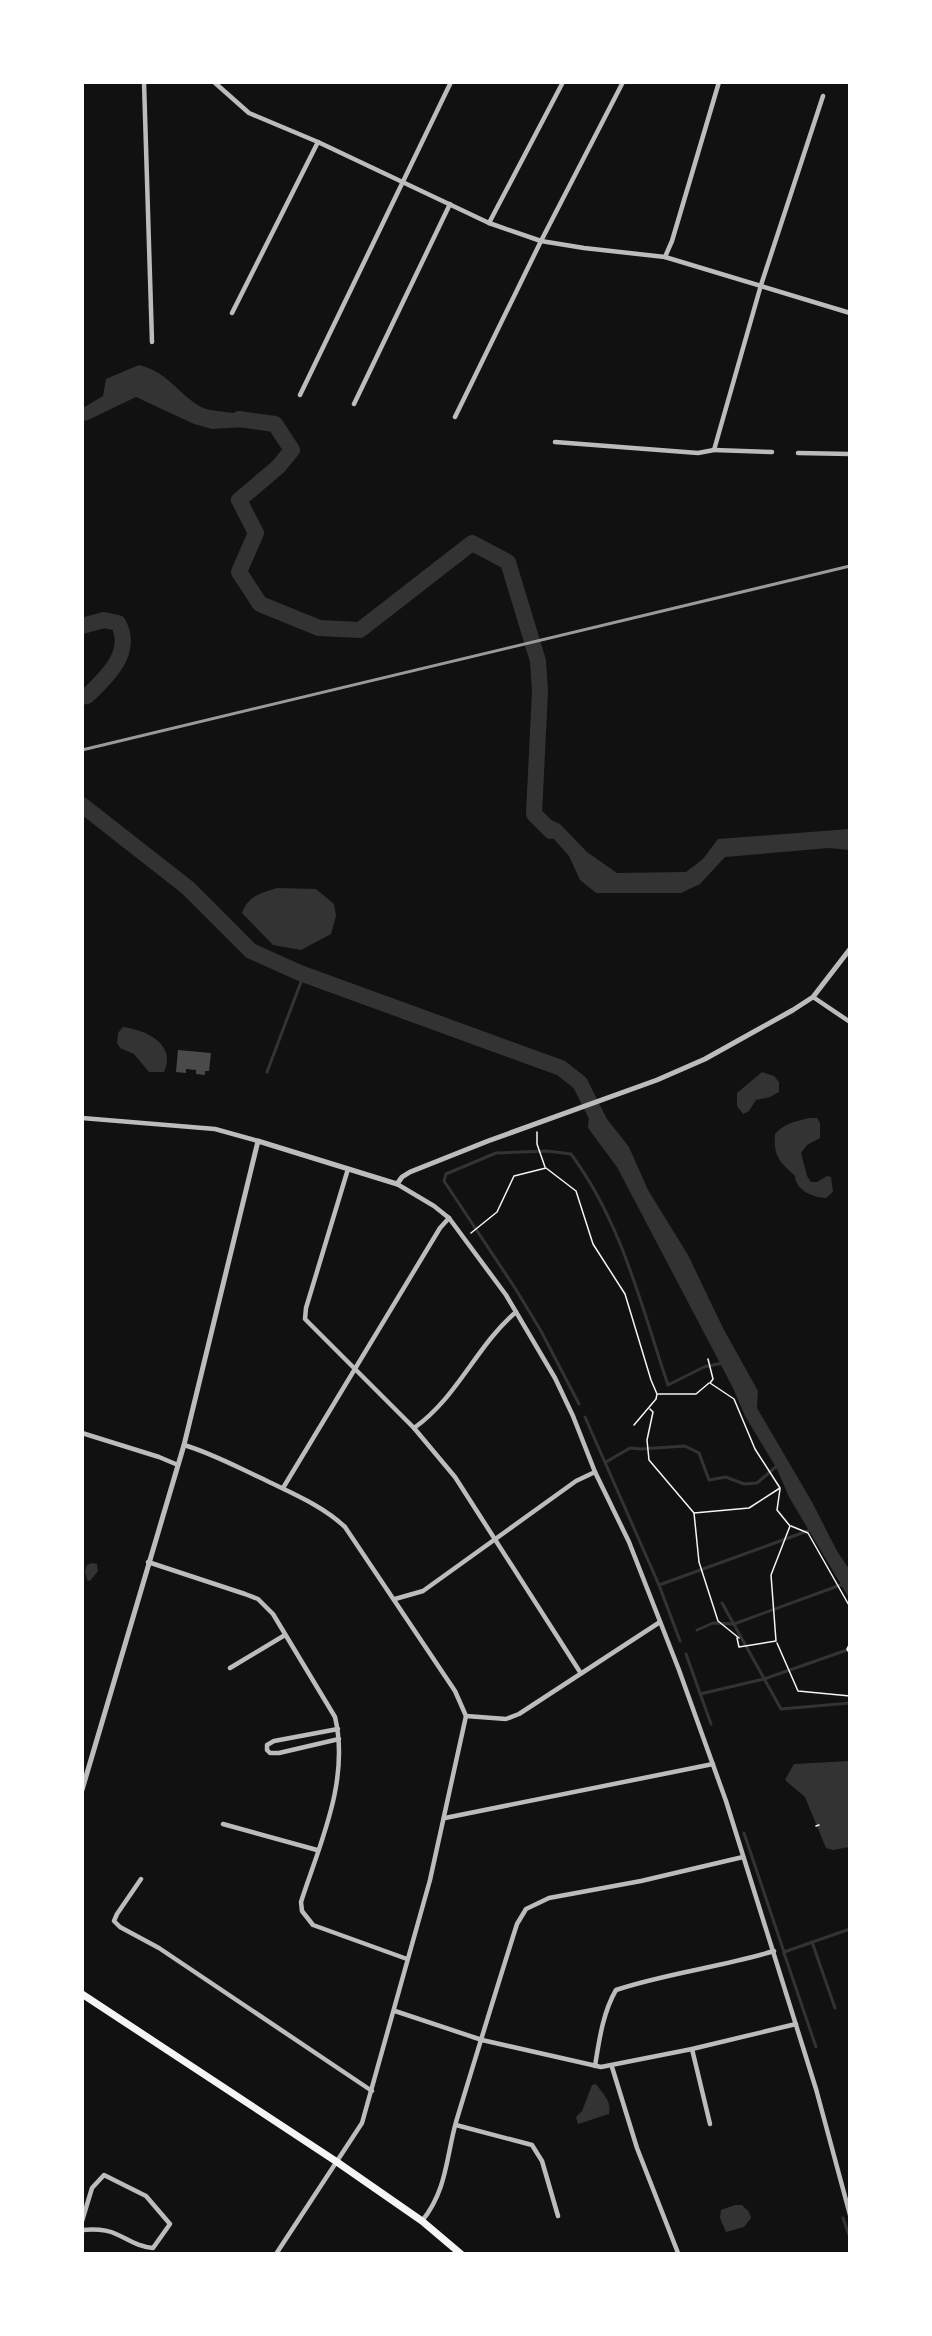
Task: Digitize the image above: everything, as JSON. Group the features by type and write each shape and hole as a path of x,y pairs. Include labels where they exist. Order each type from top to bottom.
{"main road":[{"path":"82,1994 337,2162 422,2221 461,2253"}],"street":[{"path":"144,82 152,342"},
{"path":"214,82 249,112 489,223 541,241 665,257 849,314"},
{"path":"300,395 451,82"},
{"path":"489,223 563,82"},
{"path":"455,417 541,241 623,82"},
{"path":"665,257 672,241 719,82"},
{"path":"714,450 761,285 823,96"},
{"path":"232,313 318,142"},
{"path":"354,404 450,204"},
{"path":"555,442 698,453 714,450 772,452"},
{"path":"798,453 849,454"},
{"path":"397,1184 410,1172 657,1080 705,1059 784,1016 813,997 849,949"},
{"path":"813,997 849,1022"},
{"path":"82,1118 214,1129 397,1184 434,1206 449,1218 516,1312 555,1378 595,1472 634,1552 713,1764 774,1951 829,2132 849,2215"},
{"path":"82,1791 184,1445 258,1141"},
{"path":"348,1169 306,1308 305,1319 414,1428 455,1477 580,1672"},
{"path":"283,1488 440,1228 449,1218"},
{"path":"414,1428 428,1419 445,1400 504,1324 516,1312"},
{"path":"82,1433 178,1465"},
{"path":"184,1445 208,1452 283,1488 328,1513 345,1527 455,1691 466,1716 430,1880 362,2123 276,2253"},
{"path":"395,1599 423,1591 576,1481 595,1472"},
{"path":"148,1562 258,1599 273,1614 335,1717 338,1729 340,1770 328,1820 301,1902 307,1920 313,1925 407,1959"},
{"path":"466,1716 506,1719 519,1714 580,1672 660,1622"},
{"path":"230,1668 285,1635"},
{"path":"338,1729 274,1741 267,1744 267,1750 270,1753 279,1753 339,1739"},
{"path":"445,1818 713,1764"},
{"path":"224,1824 317,1850"},
{"path":"422,2221 431,2211 443,2187 456,2125 517,1924 526,1909 549,1898 641,1881 743,1857"},
{"path":"141,1880 117,1914 114,1921 120,1927 159,1948 372,2091"},
{"path":"595,2066 605,2019 616,1990 635,1983 743,1961 774,1951"},
{"path":"395,2011 482,2040 595,2066 612,2067 796,2024"},
{"path":"692,2049 710,2124"},
{"path":"612,2067 637,2148 678,2253"},
{"path":"456,2125 532,2145 542,2161 558,2216"},
{"path":"82,2222 92,2188 104,2175 146,2196 170,2224 153,2248 133,2244 116,2233 82,2230"}],"path":[{"path":"537,1129 537,1144 546,1168 576,1191 593,1244 625,1294 657,1394 656,1399 634,1425"},
{"path":"471,1233 497,1212 514,1176 546,1168"},
{"path":"657,1394 696,1394 713,1379 708,1359"},
{"path":"710,1383 734,1399 755,1449 780,1488 777,1510 790,1526 808,1533 849,1608"},
{"path":"649,1408 653,1412 647,1440 649,1460 694,1513 699,1562 718,1620 738,1638 739,1647 776,1641"},
{"path":"694,1513 749,1508 780,1488"},
{"path":"790,1526 771,1575 776,1641 798,1691 849,1696"},
{"path":"849,1643 847,1649 849,1654"}],"shaded area":[{"path":"139,365 158,373 205,409 261,415 258,426 212,429 194,424 136,397 83,421 83,408 103,396 106,379"},
{"path":"535,813 560,824 587,852 617,873 686,872 703,859 718,839 849,829 849,850 829,848 725,857 700,884 681,893 596,893 580,880 569,856 536,819"},
{"path":"277,888 316,889 334,904 336,916 331,934 301,950 273,945 242,913 251,899"},
{"path":"123,1027 150,1035 157,1040 166,1054 167,1062 164,1072 149,1072 134,1054 120,1048 117,1043 118,1033"},
{"path":"762,1072 774,1076 779,1082 779,1092 756,1100 749,1111 743,1114 737,1106 737,1093"},
{"path":"598,1112 603,1114 629,1147 648,1190 688,1255 723,1328 758,1391 757,1408 849,1569 849,1598 789,1497 777,1469 745,1416 733,1388 617,1167 588,1128 589,1116"},
{"path":"817,1118 820,1123 820,1138 807,1145 801,1153 807,1176 811,1182 817,1182 827,1176 831,1177 833,1192 826,1198 811,1195 798,1186 795,1176 779,1159 775,1149 775,1134 779,1130 791,1123"},
{"path":"97,1564 98,1571 90,1581 87,1580 85,1571 87,1565"},
{"path":"849,1761 849,1847 833,1850 826,1848 805,1797 785,1780 794,1764"},
{"path":"596,2084 608,2101 609,2114 578,2124 576,2117 582,2111 592,2085"},
{"path":"742,2205 751,2218 744,2227 726,2232 720,2218 721,2210"}],"building":[{"path":"178,1050 211,1053 209,1071 205,1071 205,1075 196,1074 196,1070 186,1069 186,1073 176,1072"}],"waterway":[{"path":"239,419 275,424 292,450 278,467 239,500 256,533 239,572 260,604 319,628 360,630 472,543 508,562 538,661 540,691 534,814 551,831"},
{"path":"82,626 104,620 118,623 123,644 110,672 87,696 82,697"},
{"path":"82,805 188,888 251,951 300,973 561,1068 580,1083 605,1133"},
{"path":"267,1072 304,974"},
{"path":"579,1404 541,1331 515,1288 444,1181 446,1174 496,1153 547,1151 571,1154 589,1180 617,1236 629,1265 668,1385 704,1367 722,1363"},
{"path":"585,1417 659,1585 680,1641"},
{"path":"606,1462 630,1448 685,1446 699,1453 709,1480 726,1477 744,1484 757,1483 778,1465"},
{"path":"659,1585 813,1529"},
{"path":"697,1630 713,1623 734,1624 846,1583"},
{"path":"722,1603 781,1709 850,1703"},
{"path":"700,1694 764,1679 850,1649"},
{"path":"686,1654 711,1724"},
{"path":"744,1833 784,1952 850,1929"},
{"path":"812,1942 835,2008"},
{"path":"784,1953 816,2047"},
{"path":"843,2218 850,2238"}],"railway":[{"path":"82,750 850,566"}]}
